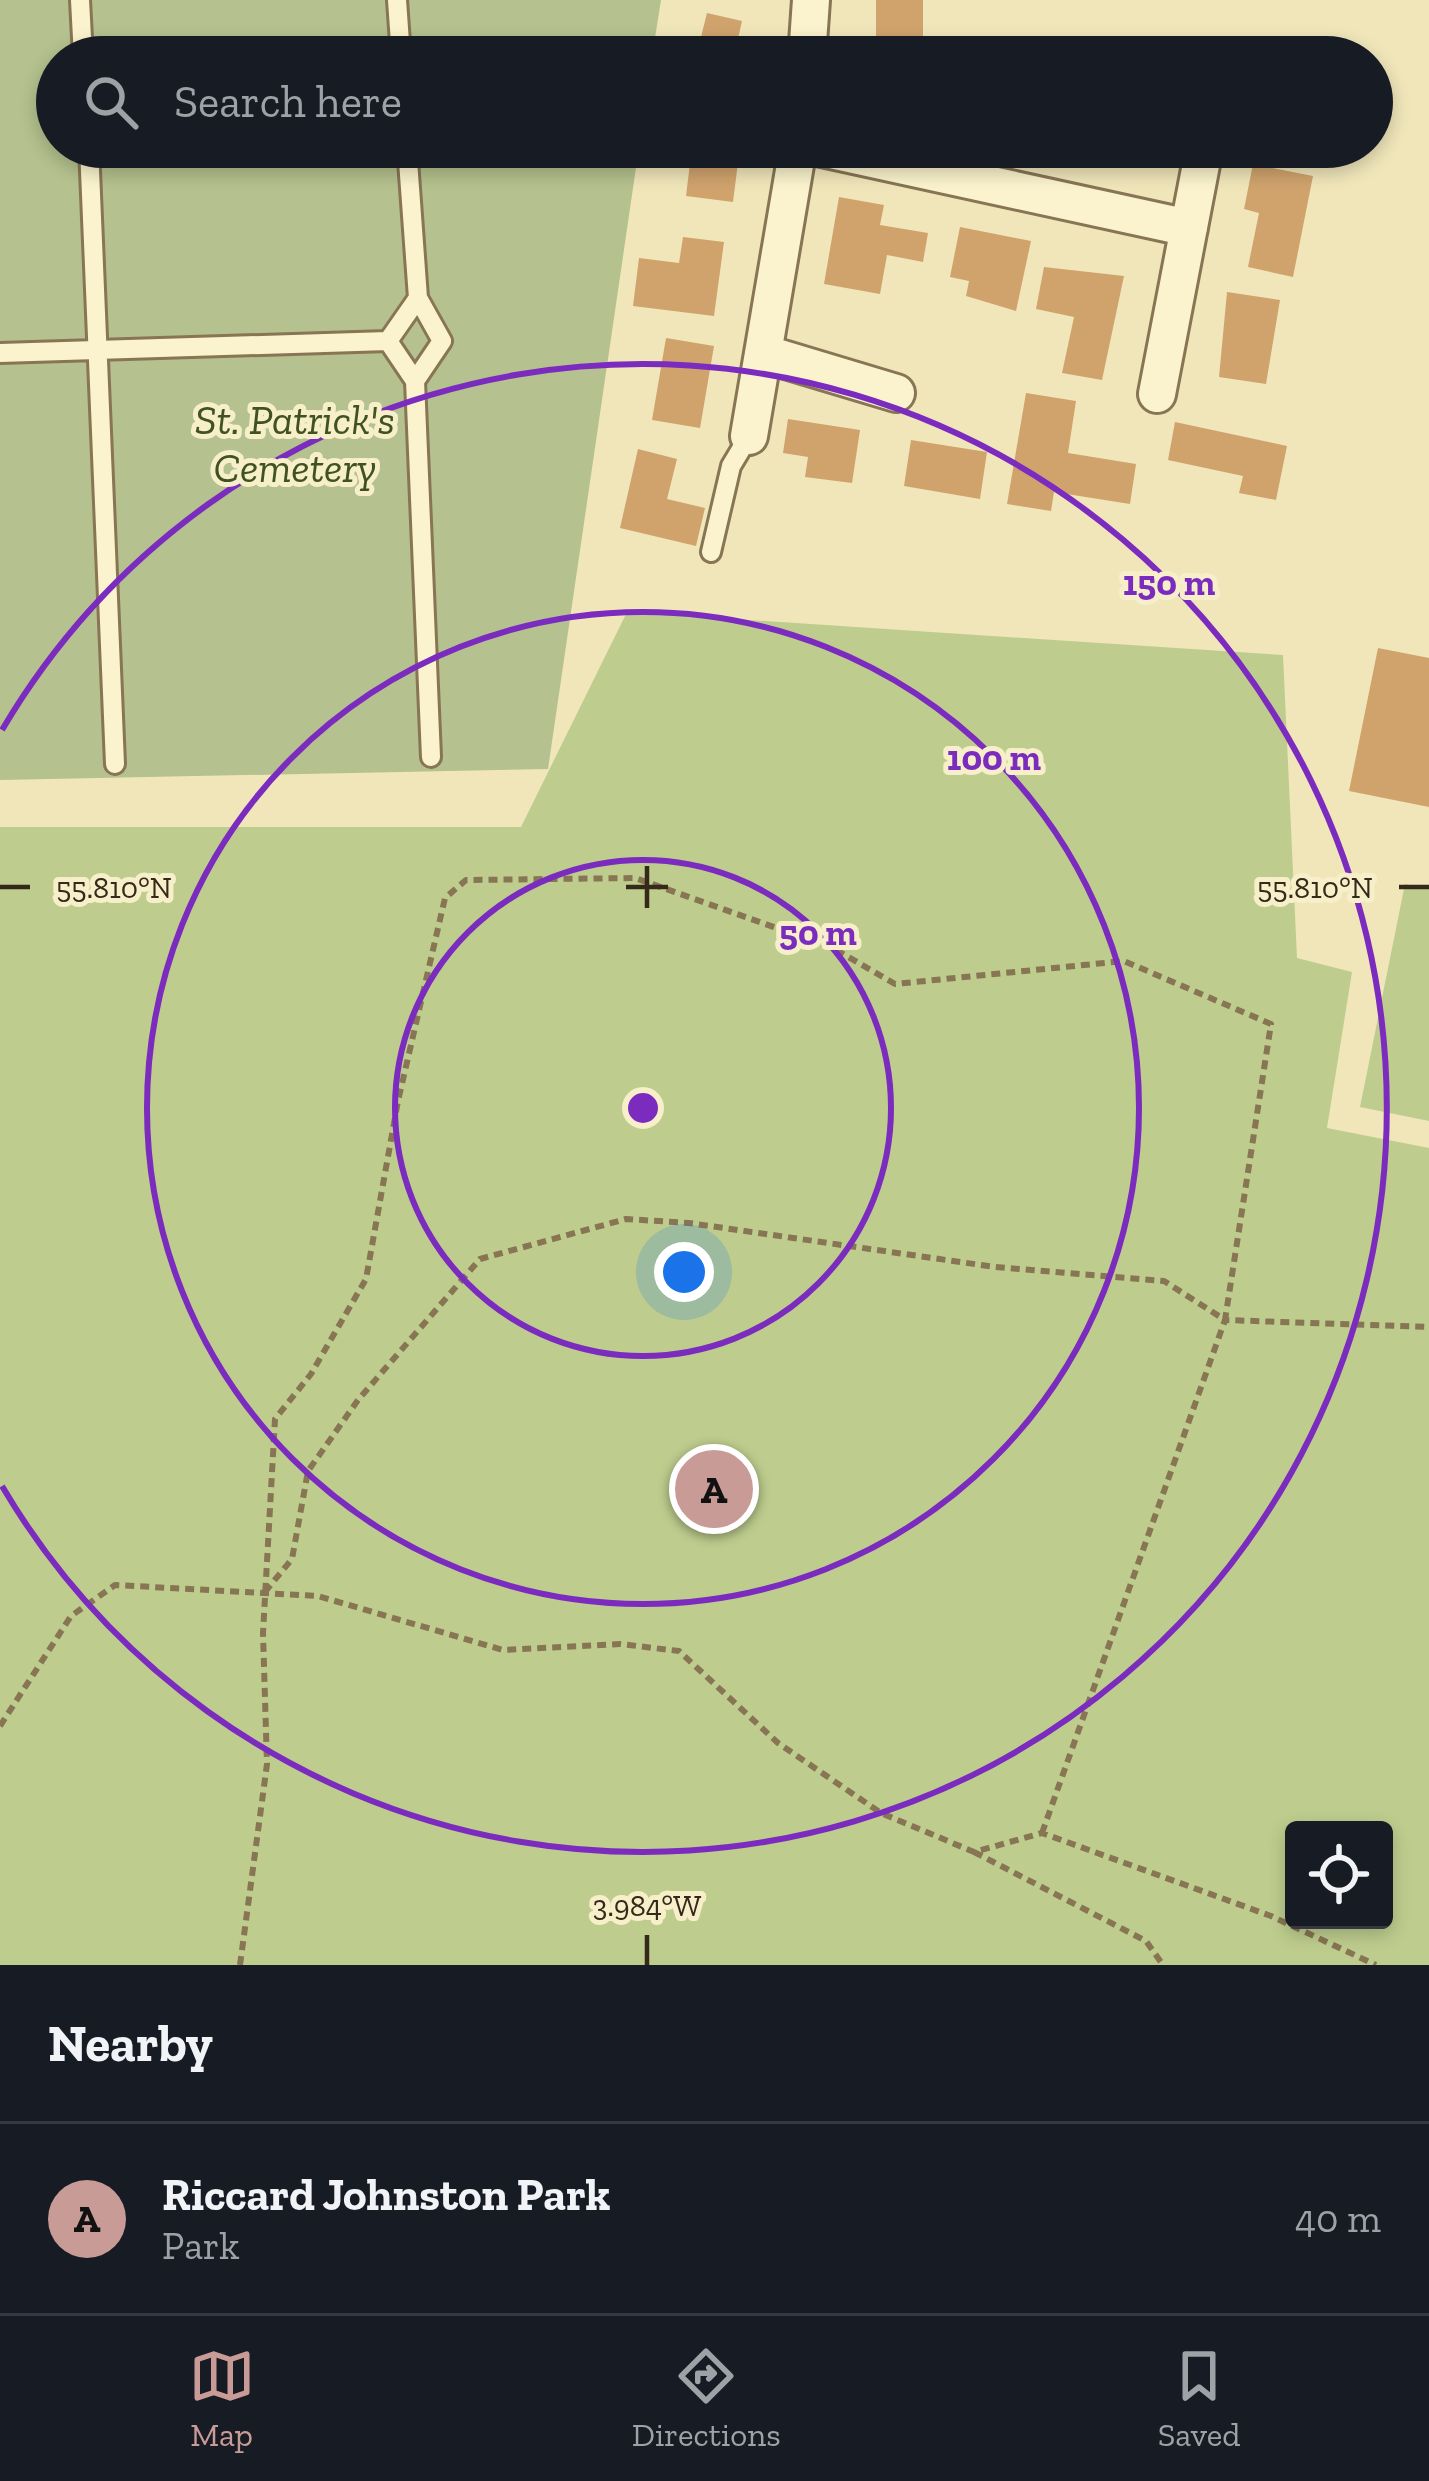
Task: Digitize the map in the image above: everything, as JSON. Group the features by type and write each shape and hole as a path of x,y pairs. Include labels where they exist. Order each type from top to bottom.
{"street":[{"path":"809,36 812,0"},
{"path":"749,436 795,168"},
{"path":"913,168 1189,228"},
{"path":"1157,394 1200,168"},
{"path":"763,353 896,393"}],"lane":[{"path":"80,0 82,36"},
{"path":"397,0 400,36"},
{"path":"90,168 115,764"},
{"path":"409,168 418,298 442,341 415,381"},
{"path":"388,341 418,298"},
{"path":"0,353 388,341"},
{"path":"388,341 415,381 431,757"},
{"path":"711,552 731,466 749,436"}],"path":[{"path":"240,1965 267,1764 264,1593 274,1419 311,1374 366,1279 431,952 445,898 466,880 635,878 833,948 895,984 1124,961 1271,1024 1226,1320 1042,1833"},
{"path":"264,1593 292,1559 308,1471 358,1400 479,1259 626,1219 689,1223 995,1267 1164,1282 1226,1320 1429,1328"},
{"path":"0,1726 71,1616 115,1585 318,1596 503,1650 620,1644 679,1651 795,1755 880,1813 974,1852 1146,1941 1162,1965"},
{"path":"974,1852 1042,1833 1271,1916 1376,1965"}],"green space":[{"name":"St. Patrick's Cemetery","path":"0,0 661,0 655,36 36,36 36,168 636,168 548,769 0,780"},
{"path":"627,612 1283,655 1297,958 1352,972 1327,1128 1429,1148 1429,1965 0,1965 0,827 521,827"},
{"path":"1405,884 1429,889 1429,1121 1360,1107"}],"building":[{"path":"876,0 923,0 923,36 876,36"},
{"path":"707,13 742,21 739,36 701,36"},
{"path":"689,168 737,168 733,202 686,196"},
{"path":"1252,168 1313,176 1293,277 1248,267 1259,213 1244,209"},
{"path":"839,197 884,205 880,225 928,233 923,262 887,255 880,294 824,284"},
{"path":"960,227 1031,241 1016,311 966,296 969,281 950,277"},
{"path":"683,237 724,242 714,316 633,306 639,258 679,263"},
{"path":"1044,267 1124,276 1102,380 1062,373 1074,317 1036,309"},
{"path":"1227,292 1280,300 1266,384 1219,377"},
{"path":"666,338 714,346 700,428 652,420"},
{"path":"1026,393 1076,401 1068,453 1136,464 1130,504 1054,492 1051,511 1007,504"},
{"path":"788,419 860,430 852,483 805,477 808,457 783,453"},
{"path":"1175,422 1287,446 1276,500 1239,493 1243,476 1168,460"},
{"path":"911,440 987,452 980,499 904,486"},
{"path":"638,449 677,459 667,499 705,508 696,546 620,528"},
{"path":"1378,648 1429,658 1429,807 1349,791"}],"place":[{"name":"Riccard Johnston Park","path":"714,1489"}]}
